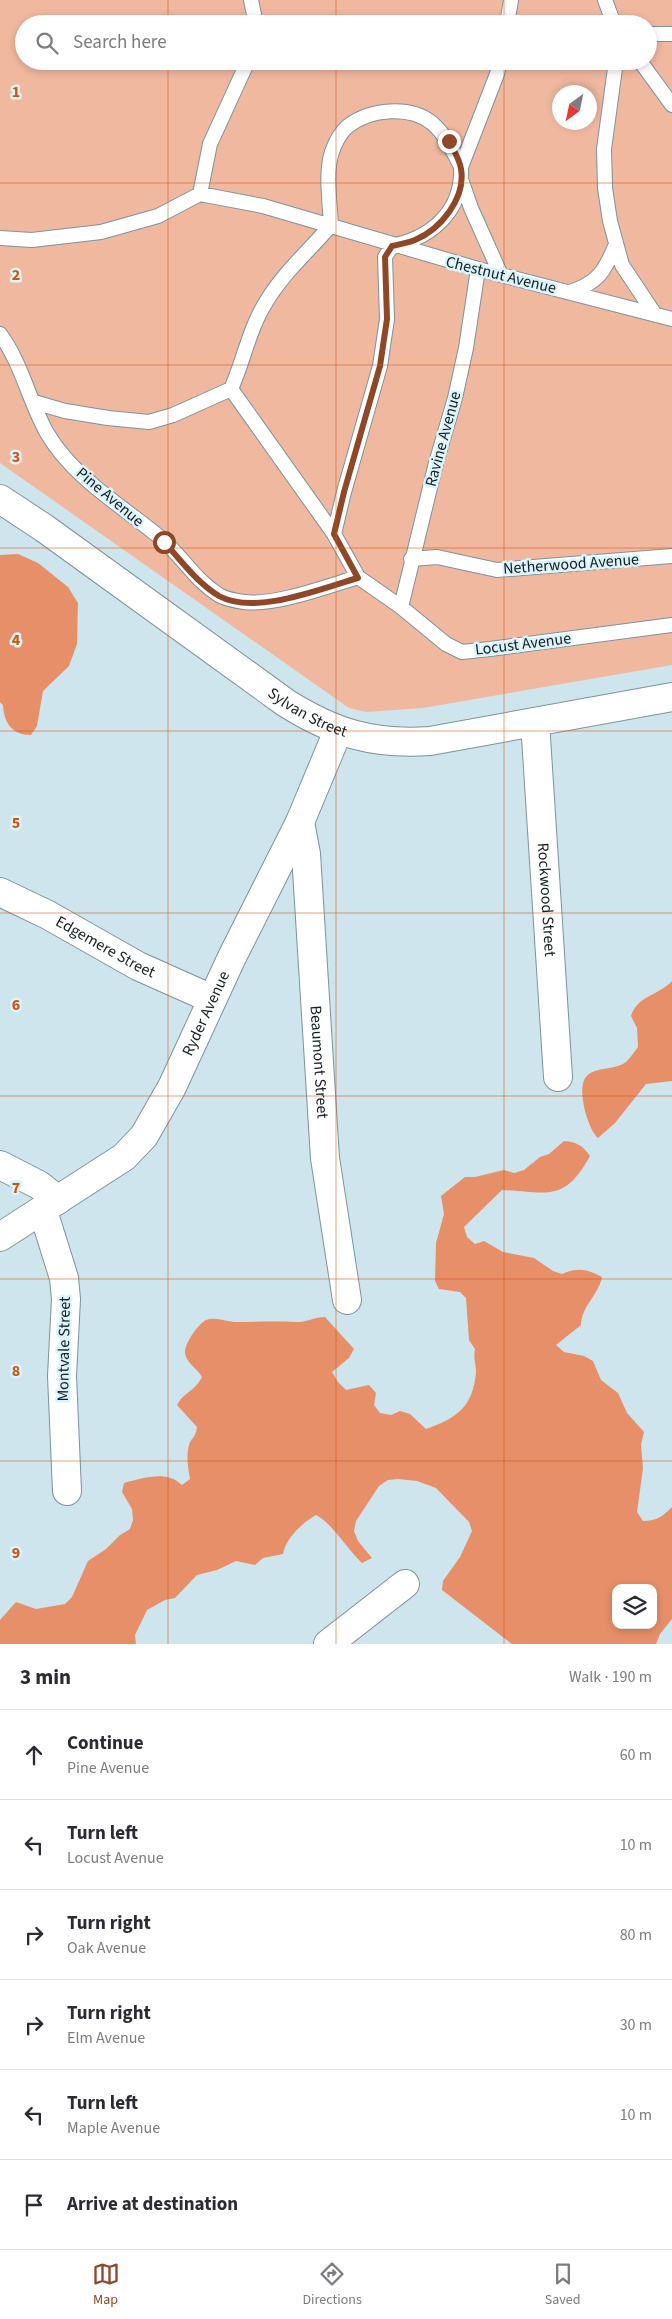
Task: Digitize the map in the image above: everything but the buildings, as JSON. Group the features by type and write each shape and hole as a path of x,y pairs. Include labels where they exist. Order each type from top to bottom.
{"street":[{"name":"Sylvan Street","path":"0,499 38,523 286,703 338,731 375,741 411,743 452,738 672,697"},
{"name":"Rockwood Street","path":"536,722 558,1077"},
{"name":"Ryder Avenue","path":"0,1237 124,1157 144,1136 172,1087 212,999 300,822 338,731"},
{"name":"Beaumont Street","path":"300,822 306,854 325,1158 346,1300"},
{"name":"Edgemere Street","path":"0,892 48,916 138,966 212,999"},
{"path":"0,1166 39,1185 50,1205"},
{"name":"Montvale Street","path":"50,1205 64,1278 66,1299 62,1376 67,1492"},
{"path":"328,1644 405,1584"}],"lane":[{"path":"251,0 254,15"},
{"path":"508,15 511,0"},
{"path":"605,0 611,15"},
{"path":"657,34 672,34"},
{"path":"0,238 32,240 102,232 158,216 200,194 210,144 244,70"},
{"path":"461,167 491,92 497,70"},
{"path":"615,70 604,156 605,188 610,221 622,265 654,313"},
{"path":"647,70 672,105"},
{"path":"34,402 108,418 150,422 172,415 231,389 264,304 283,275 314,245 331,225 330,168 332,154 338,138 349,126 389,110 411,113 431,122 449,141 461,167 462,182 475,217 501,275"},
{"path":"334,534 380,366 387,319 385,257 392,246 414,241 429,232 444,219 453,206 462,182"},
{"name":"Chestnut Avenue","path":"200,194 264,206 331,225 392,246 478,270 672,319"},
{"path":"570,292 586,286 597,278 608,265 616,244"},
{"name":"Ravine Avenue","path":"401,608 411,559 466,348 478,270"},
{"name":"Pine Avenue","path":"0,334 10,348 46,432 65,458 86,479 164,542 200,581 220,596 245,603 272,601 358,578"},
{"path":"231,389 334,534"},
{"name":"Locust Avenue","path":"334,534 358,578 401,608 446,644 462,652 672,625"},
{"name":"Netherwood Avenue","path":"411,559 437,557 497,570 672,556"}],"shaded area":[{"path":"0,0 672,0 672,665 423,708 366,712 349,708 0,463"},
{"path":"18,554 38,563 68,587 78,603 77,644 69,666 43,691 37,726 31,735 19,733 10,727 5,717 3,705 0,702 0,555"},
{"path":"672,981 672,1081 646,1084 615,1123 598,1138 590,1127 584,1109 583,1082 594,1071 616,1067 628,1060 638,1047 637,1028 631,1016 634,1009 643,1000"},
{"path":"564,1141 579,1145 590,1156 581,1171 563,1188 543,1193 502,1190 464,1227 467,1237 475,1244 484,1241 503,1252 534,1258 553,1271 562,1274 573,1270 582,1270 602,1277 584,1312 581,1325 556,1345 564,1352 584,1356 593,1361 601,1380 618,1393 627,1413 644,1432 641,1445 643,1468 637,1512 643,1521 659,1517 672,1507 672,1619 660,1634 656,1644 512,1644 442,1590 443,1581 460,1557 472,1531 469,1522 436,1488 417,1481 398,1479 388,1480 379,1486 356,1521 354,1531 358,1541 372,1558 362,1563 328,1524 316,1515 295,1532 287,1542 283,1554 263,1558 255,1565 236,1561 217,1570 197,1575 175,1598 165,1600 147,1610 135,1635 136,1644 0,1644 0,1620 16,1602 36,1609 65,1604 72,1597 88,1561 130,1529 133,1520 132,1509 122,1492 124,1483 147,1477 162,1476 176,1480 182,1485 190,1479 188,1449 197,1427 177,1405 196,1386 202,1377 189,1362 185,1352 192,1334 206,1320 299,1322 325,1317 354,1349 349,1358 332,1372 346,1390 369,1385 376,1393 374,1405 380,1413 391,1415 400,1411 410,1414 426,1429 437,1425 462,1410 467,1403 474,1384 476,1372 475,1349 469,1340 466,1298 460,1292 439,1289 435,1281 436,1243 444,1214 441,1196 465,1177 475,1177 504,1170 514,1173 524,1170 540,1157 549,1154"}],"route":[{"path":"164,542 200,581 220,596 245,603 272,601 358,578 334,534 380,366 387,319 385,257 392,246 414,241 429,232 444,219 453,206 462,182 461,167 449,141"}]}
